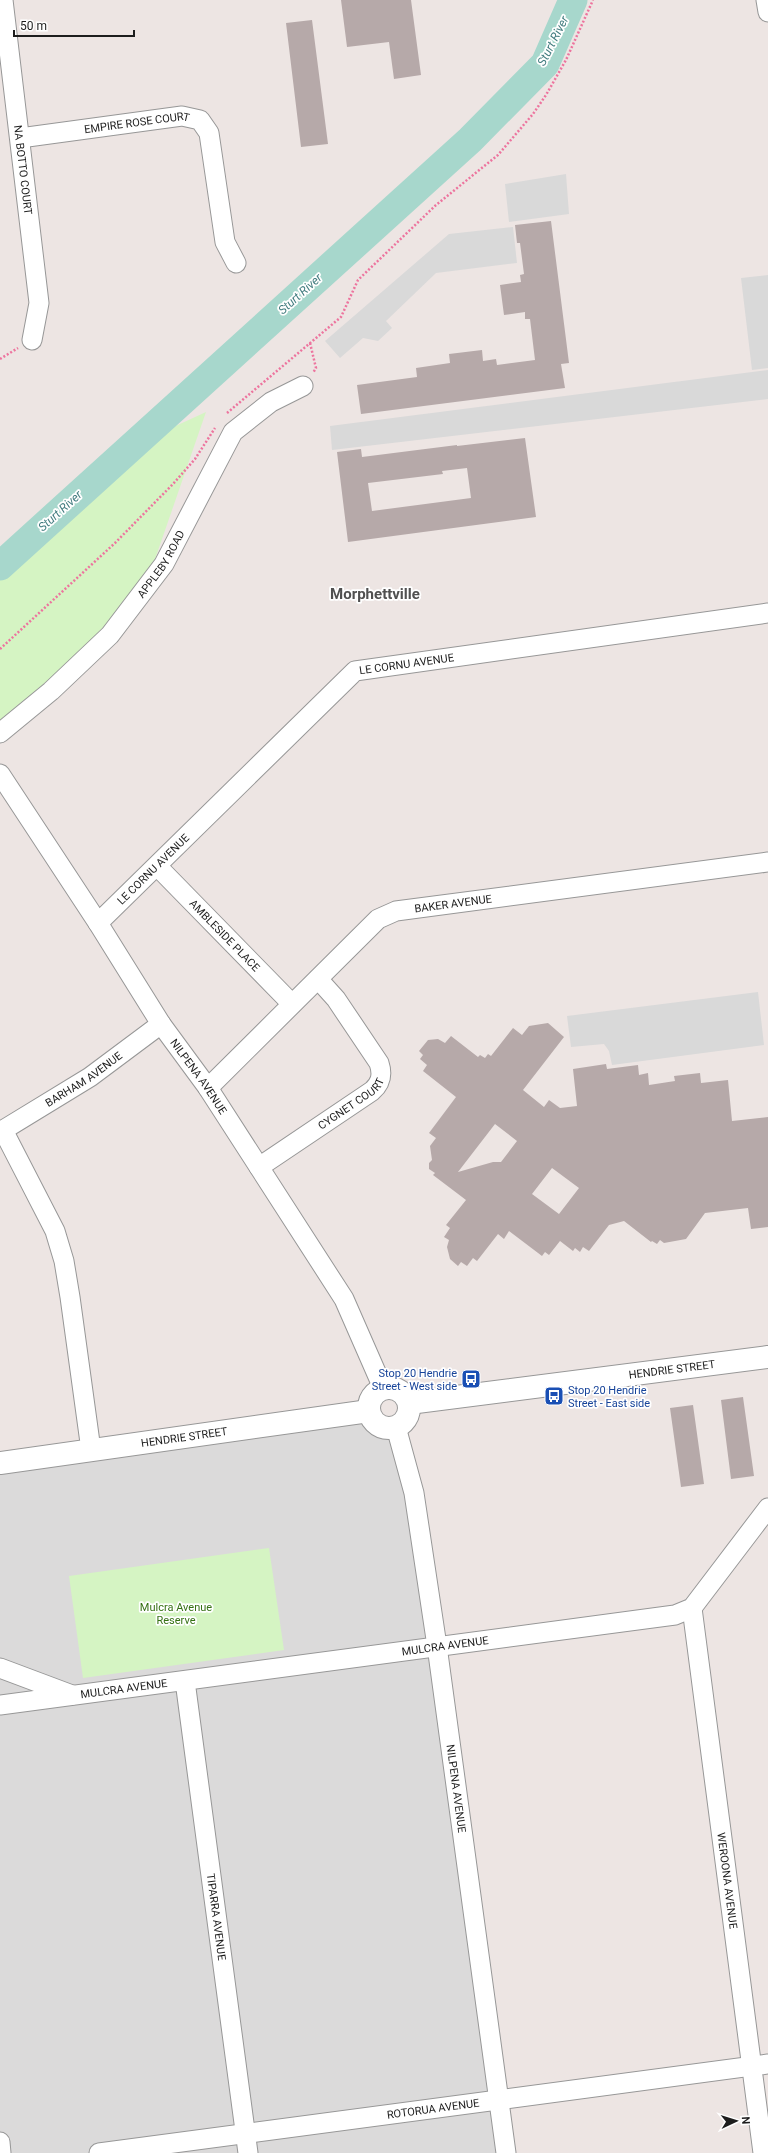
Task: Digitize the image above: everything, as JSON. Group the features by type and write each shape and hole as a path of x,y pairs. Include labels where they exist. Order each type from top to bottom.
{"street":[{"name":"NA BOTTO COURT","path":"3,0 39,303 32,340"},
{"path":"766,0 768,12"},
{"name":"EMPIRE ROSE COURT","path":"20,138 182,116 200,120 209,133 225,242 236,263"},
{"name":"APPLEBY ROAD","path":"0,733 51,690 110,635 164,564 233,432 271,402 303,386"},
{"name":"LE CORNU AVENUE","path":"98,923 355,671 768,613"},
{"name":"NILPENA AVENUE","path":"0,774 98,923 161,1024 208,1088 344,1299 383,1388"},
{"name":"BAKER AVENUE","path":"208,1088 378,919 396,911 768,862"},
{"name":"AMBLESIDE PLACE","path":"157,866 292,1004"},
{"name":"CYGNET COURT","path":"259,1167 372,1091 380,1081 381,1076 379,1063 336,999 318,978"},
{"name":"BARHAM AVENUE","path":"91,1450 64,1261 55,1231 2,1131 90,1078 161,1024"},
{"name":"HENDRIE STREET","path":"409,1403 768,1357"},
{"path":"383,1388 395,1388 401,1391 409,1403 407,1417 396,1427 389,1428 378,1425 368,1411 371,1399 375,1393 383,1388"},
{"name":"HENDRIE STREET","path":"0,1463 368,1411"},
{"name":"NILPENA AVENUE","path":"396,1427 407,1461 414,1493 437,1646 506,2153"},
{"path":"692,1608 768,1508"},
{"name":"MULCRA AVENUE","path":"0,1705 675,1615 692,1608"},
{"name":"WEROONA AVENUE","path":"692,1608 760,2065 763,2153"},
{"name":"MULCRA AVENUE","path":"0,1668 73,1696"},
{"name":"TIPARRA AVENUE","path":"185,1681 248,2153"},
{"name":"ROTORUA AVENUE","path":"99,2153 760,2065"},
{"path":"0,2142 2,2153"}],"path":[{"path":"225,415 342,317 358,280 436,205 498,155 533,114 566,60 593,0"},
{"path":"303,386 316,368 310,343"},
{"path":"0,649 115,543 173,484 195,459 216,426"}],"shaded area":[{"path":"566,174 569,214 509,222 505,184"},
{"path":"513,227 517,263 436,273 386,321 392,328 378,341 363,338 340,358 325,341 449,234"},
{"path":"768,275 768,368 752,370 741,278"},
{"path":"768,370 768,399 332,450 330,426"},
{"path":"758,992 764,1045 612,1065 609,1051 604,1044 571,1047 567,1016"},
{"path":"362,1423 393,1437 410,1506 497,2153 0,2153 0,1473"}],"green space":[{"path":"206,412 144,591 0,731 0,566 134,445"},
{"name":"Mulcra Avenue Reserve","path":"269,1548 284,1650 83,1678 69,1576"}],"building":[{"path":"341,0 411,0 421,75 394,79 389,42 347,47"},
{"path":"312,20 328,144 301,147 286,23"},
{"path":"551,221 569,363 561,364 565,388 361,414 357,385 417,377 416,368 450,363 449,354 482,350 483,361 496,359 497,365 535,360 530,319 525,319 525,312 504,315 500,285 521,282 520,275 524,274 520,243 517,243 515,225"},
{"path":"525,438 536,517 348,542 337,452 361,449 362,457","holes":["467,468 471,498 372,511 368,483 443,474 442,471"]},
{"path":"548,1023 564,1037 523,1090 544,1107 549,1100 560,1108 577,1106 573,1069 606,1064 607,1069 638,1065 639,1075 648,1073 649,1085 675,1081 674,1076 700,1073 701,1083 728,1080 732,1121 768,1117 768,1227 751,1229 748,1208 705,1213 686,1239 664,1243 660,1240 657,1244 652,1241 651,1242 624,1221 609,1225 589,1251 583,1247 580,1252 575,1248 573,1251 560,1241 549,1255 545,1252 542,1256 509,1231 504,1239 498,1234 477,1261 473,1258 467,1266 461,1262 458,1266 450,1259 447,1247 449,1240 444,1237 450,1228 446,1225 466,1200 433,1175 435,1173 429,1169 429,1163 432,1160 430,1146 436,1138 429,1133 456,1097 423,1071 427,1065 420,1059 423,1055 419,1051 428,1040 438,1039 445,1043 451,1036 478,1057 480,1055 485,1058 488,1054 491,1056 513,1028 522,1035 529,1026","holes":["495,1124 517,1141 501,1162 493,1162 458,1172","552,1168 579,1188 559,1214 532,1194"]},
{"path":"743,1397 754,1476 731,1479 721,1400"},
{"path":"693,1405 704,1484 681,1487 670,1408"}],"waterway":[{"name":"Sturt River","path":"0,566 470,140 545,64 573,0"}],"place":[{"name":"Stop 20 Hendrie Street - West side","path":"471,1379"},
{"name":"Stop 20 Hendrie Street - East side","path":"554,1396"}],"district":[{"name":"Morphettville","path":"375,594"}]}
